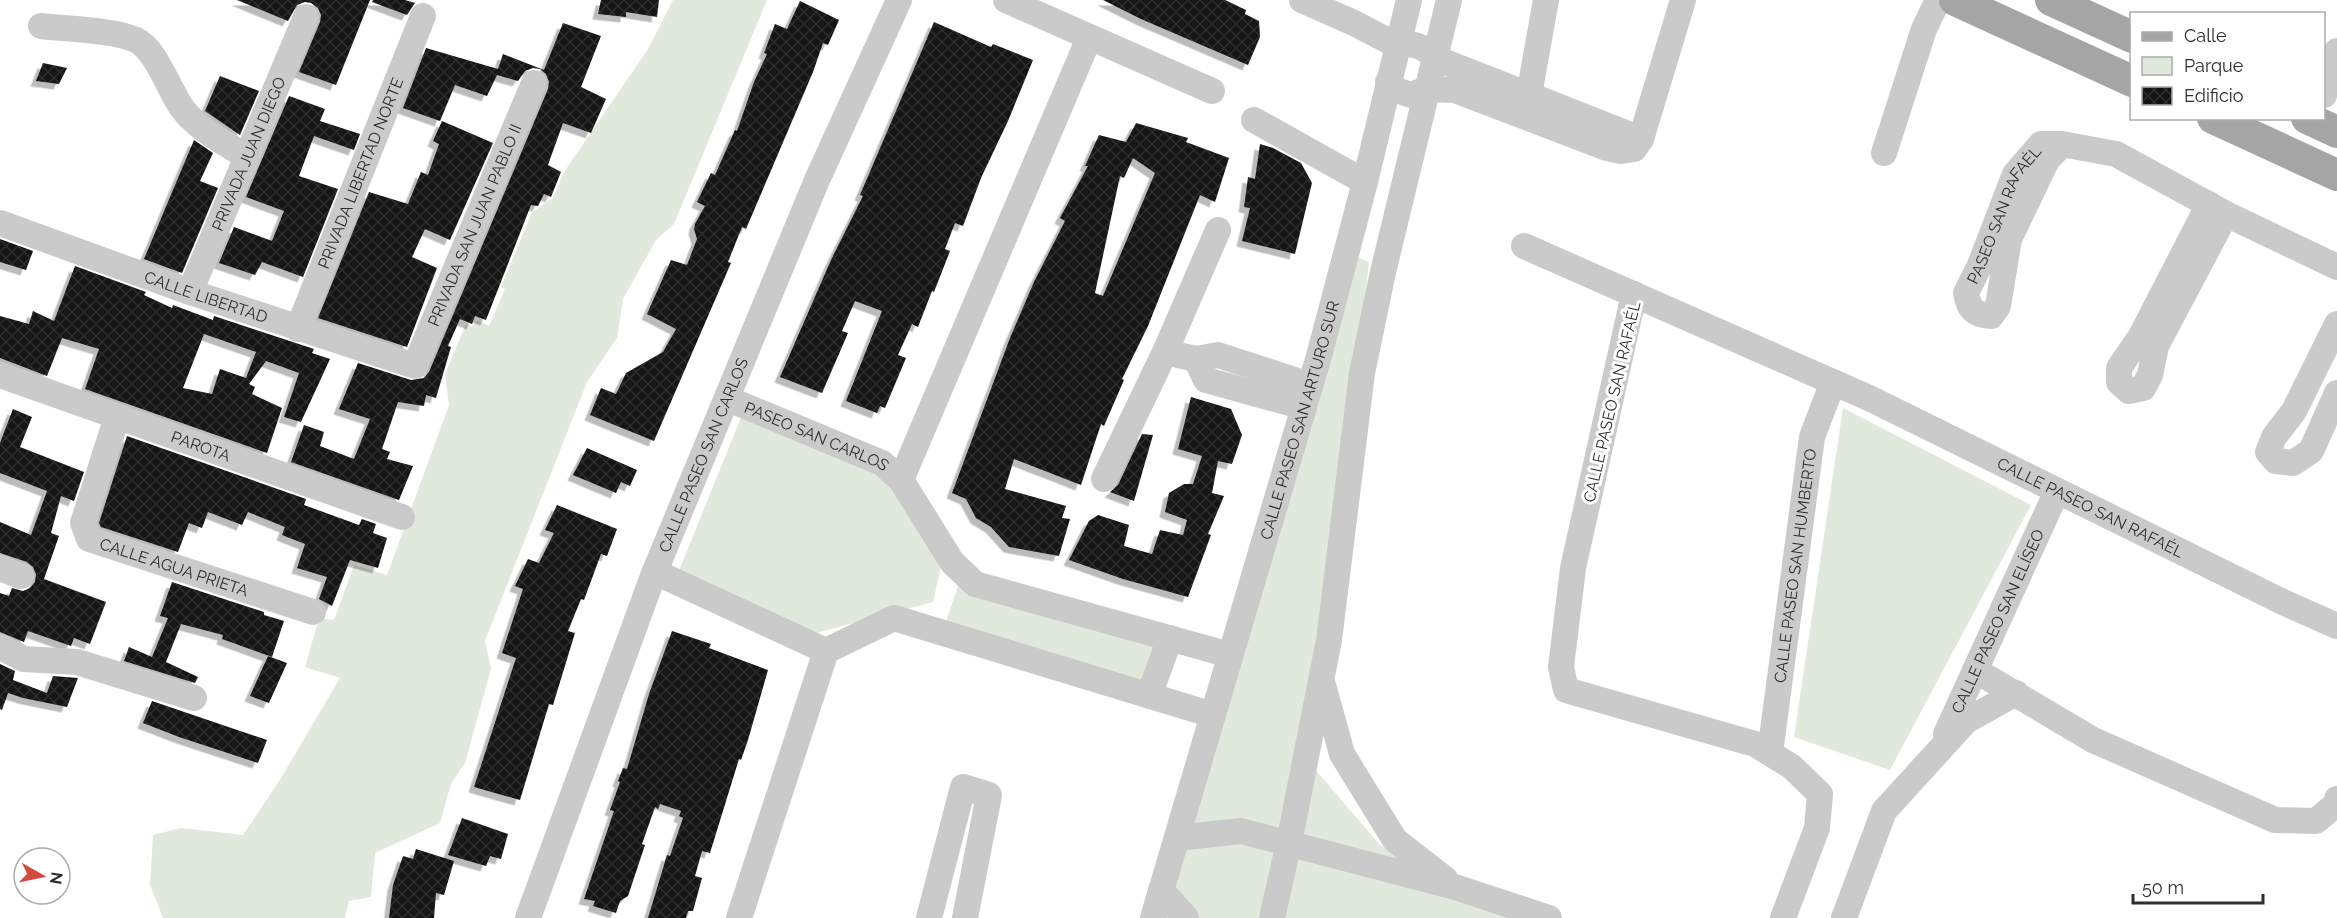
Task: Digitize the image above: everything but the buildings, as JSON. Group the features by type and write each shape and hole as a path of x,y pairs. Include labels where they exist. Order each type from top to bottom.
{"main road":[{"path":"1954,0 2130,80"},
{"path":"2050,0 2130,36"},
{"path":"2217,120 2337,175"}],"street":[{"name":"CALLE PASEO SAN CARLOS","path":"528,918 655,572 817,180 899,0"},
{"path":"1006,0 1212,91"},
{"path":"1302,0 1357,12 1398,46 1407,44 1428,50 1435,58 1614,150 1621,151 1634,149 1641,139 1683,0"},
{"name":"CALLE PASEO SAN ARTURO SUR","path":"1153,918 1319,356 1365,182 1409,0"},
{"path":"1272,918 1329,640 1362,373 1383,272 1449,0"},
{"path":"1525,105 1546,0"},
{"path":"1884,153 1924,29 1938,0"},
{"name":"PRIVADA JUAN DIEGO","path":"190,292 306,16"},
{"name":"PRIVADA LIBERTAD NORTE","path":"298,328 423,16"},
{"path":"41,26 123,36 139,41 153,58 182,109 203,128 247,157"},
{"path":"1089,38 901,480 952,562 975,584 1230,655"},
{"path":"2325,98 2337,51"},
{"path":"1388,82 1399,91 1411,95 1427,89 1455,90 1525,105"},
{"name":"PRIVADA SAN JUAN PABLO II","path":"414,366 534,83"},
{"path":"1254,120 1365,182"},
{"name":"PASEO SAN RAFAÉL","path":"2062,144 2047,160 2009,239 1998,306 1990,316 1978,315 1969,308 1966,293 1980,265 2015,174 2041,144 2062,144 2116,154 2218,209 2337,267"},
{"path":"2218,209 2156,346 2150,375 2143,388 2130,391 2119,381 2119,368 2218,209"},
{"name":"CALLE LIBERTAD","path":"0,223 190,292 414,366"},
{"path":"1104,479 1165,352 1218,230"},
{"path":"1348,243 1362,244 1376,251 1383,272"},
{"path":"1524,246 1634,294"},
{"name":"CALLE PASEO SAN RAFAÉL","path":"1783,918 1817,828 1820,794 1792,767 1755,744 1566,690 1561,668 1574,568 1634,294 1833,382 2285,603 2337,626"},
{"path":"2337,324 2294,411 2274,437 2268,452 2276,461 2293,463 2311,451 2337,393"},
{"path":"1165,352 1196,359 1218,356 1307,396"},
{"name":"PAROTA","path":"0,375 402,517"},
{"name":"CALLE PASEO SAN HUMBERTO","path":"1770,753 1812,437 1833,382"},
{"name":"PASEO SAN CARLOS","path":"728,399 882,463 901,480"},
{"name":"CALLE AGUA PRIETA","path":"117,417 83,524 89,539 313,612"},
{"name":"CALLE PASEO SAN ELÍSEO","path":"1939,751 2057,491"},
{"path":"655,572 826,651"},
{"path":"739,918 826,651 894,618 1213,715"},
{"path":"1149,696 1170,638"},
{"path":"0,647 24,659 77,662 194,698"},
{"path":"1975,670 2093,740 2275,820 2316,821 2335,805 2337,799"},
{"path":"1322,679 1342,754 1395,840 1455,887"},
{"path":"1844,918 1884,811 1966,721 2016,693"},
{"path":"929,918 963,787 989,795 965,918"},
{"path":"1177,838 1242,831 1455,887 1549,918"},
{"path":"1161,890 1186,918"}],"green space":[{"path":"673,0 767,0 674,224 656,240 623,299 617,338 587,382 485,641 491,669 465,763 451,784 440,823 375,853 371,897 349,901 345,918 163,918 150,885 153,835 181,828 243,835 281,778 340,678 305,667 319,618 334,620 354,565 387,575 449,405 445,374 466,324 472,326 477,320 489,326 505,289 501,287 532,212 553,198 564,172 648,49"},
{"path":"1350,254 1369,262 1356,385 1302,754 1380,845 1458,894 1532,918 1164,918"},
{"path":"1843,408 2031,505 1890,770 1794,737"},
{"path":"742,415 873,464 943,558 933,602 816,633 678,573"},
{"path":"962,575 1166,641 1149,692 945,624"}]}
